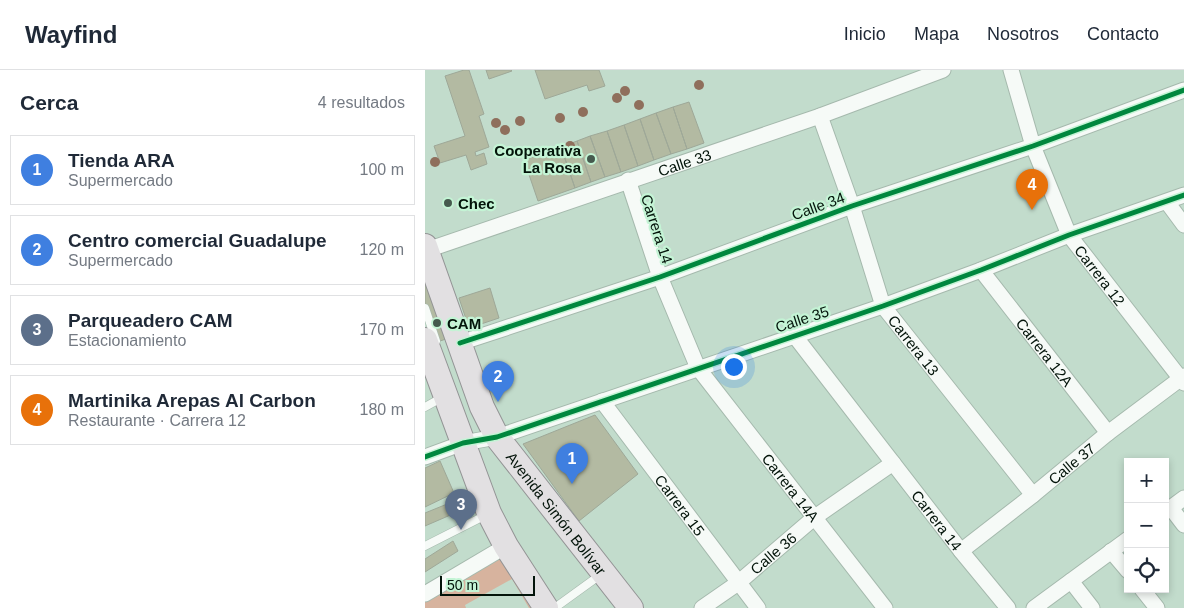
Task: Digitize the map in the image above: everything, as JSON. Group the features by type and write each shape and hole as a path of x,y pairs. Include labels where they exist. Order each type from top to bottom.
{"main road":[{"name":"Avenida Simón Bolívar","path":"426,248 446,350 452,400 481,442 631,608"},
{"name":"Avenida Simón Bolívar","path":"446,350 482,407 481,442 489,513 507,546 553,605"}],"street":[{"name":"Calle 33","path":"426,248 820,116 943,70"},
{"name":"Carrera 12","path":"1011,70 1033,146 1069,235 1183,379"},
{"name":"Calle 34","path":"446,350 660,277 852,206 1033,146 1184,90"},
{"name":"Carrera 13","path":"820,116 852,206 883,306 1033,495"},
{"name":"Carrera 14","path":"628,180 660,277 698,368"},
{"name":"Calle 35","path":"425,457 481,442 883,306 1069,235 1184,195"},
{"path":"1167,202 1184,225"},
{"name":"Carrera 12A","path":"981,270 1108,432"},
{"name":"Carrera 14","path":"794,335 961,551 1008,608"},
{"name":"Carrera 14A","path":"698,368 885,608"},
{"name":"Calle 37","path":"961,551 1033,495 1108,432 1183,379"},
{"name":"Carrera 15","path":"603,401 758,608"},
{"name":"Calle 36","path":"702,608 738,583 815,517 893,463"},
{"path":"1169,509 1184,498"},
{"path":"1169,511 1184,525"},
{"path":"1034,608 1124,542"},
{"path":"425,594 507,546"},
{"path":"1111,551 1124,566"},
{"path":"1071,581 1092,608"},
{"path":"1145,593 1157,608"}],"lane":[{"path":"433,293 446,350"},
{"path":"425,308 446,350"},
{"path":"425,407 452,400"},
{"path":"425,546 489,513"},
{"path":"591,571 621,608"},
{"path":"553,605 597,578"}],"shaded area":[{"path":"506,546 546,608 529,608 512,579 465,605 466,608 425,608 425,594"}],"building":[{"path":"469,70 484,114 479,116 489,147 475,152 476,156 484,153 487,164 471,170 466,155 440,163 434,146 465,136 445,76"},
{"path":"486,70 511,70 512,71 489,79"},
{"path":"535,70 599,70 605,86 589,91 587,85 545,99"},
{"path":"689,102 704,143 687,149 673,107"},
{"path":"673,107 687,149 671,154 656,113"},
{"path":"656,113 671,154 654,160 640,119"},
{"path":"640,119 654,160 638,166 624,125"},
{"path":"624,125 638,166 621,172 607,131"},
{"path":"607,131 621,172 605,177 590,136"},
{"name":"Cooperativa La Rosa","path":"590,136 605,177 591,182 577,141"},
{"path":"577,141 591,182 575,188 561,147"},
{"path":"561,147 575,188 538,201 524,160"},
{"name":"CAM","path":"429,284 449,338 437,342 425,308 425,286"},
{"path":"490,288 499,318 469,328 459,298"},
{"path":"595,415 638,474 579,521 523,444"},
{"path":"440,461 454,493 425,507 425,468"},
{"path":"457,500 462,510 425,526 425,513"},
{"path":"453,541 458,551 425,572 425,559"}],"cycle path":[{"path":"460,343 660,277 852,206 1033,146 1184,90"},
{"path":"425,457 463,443 497,437 883,306 1069,235 1184,195"}],"place":[{"name":"Cooperativa La Rosa","path":"591,159"},
{"name":"Chec","path":"448,203"},
{"name":"Martinika Arepas Al Carbon","path":"1032,210"},
{"name":"CAM","path":"437,323"},
{"name":"Centro comercial Guadalupe","path":"498,402"},
{"name":"Tienda ARA","path":"572,484"},
{"name":"Parqueadero CAM","path":"461,530"}]}
